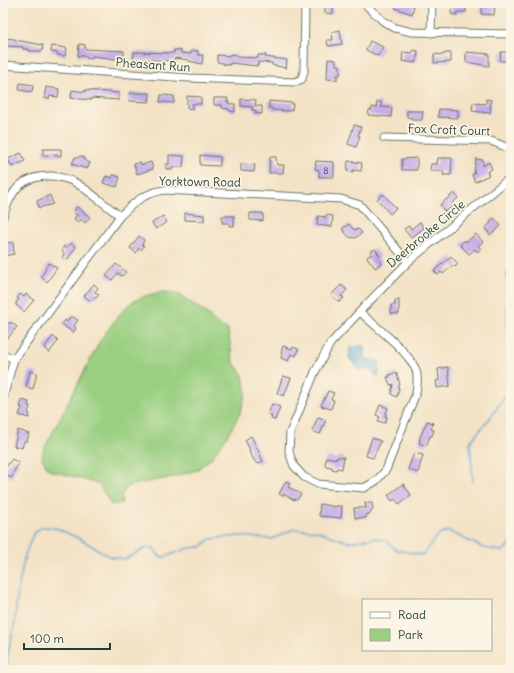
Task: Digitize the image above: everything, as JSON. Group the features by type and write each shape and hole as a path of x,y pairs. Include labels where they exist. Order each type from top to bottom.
{"street":[{"name":"Pheasant Run","path":"3,65 189,78 295,82 302,79 304,70 305,3"},
{"path":"364,3 383,21 395,28 412,32 511,34"},
{"path":"431,33 432,3"},
{"name":"Fox Croft Court","path":"384,138 491,141 511,149"},
{"path":"3,217 8,200 19,185 30,179 41,176 58,176 75,182 120,216"},
{"name":"Deerbrooke Circle","path":"360,312 405,353 416,369 418,382 416,393 386,470 376,481 364,488 318,484 304,477 294,466 289,452 290,433 315,372 330,344 364,307 408,262 511,177"},
{"name":"Yorktown Road","path":"3,398 14,359 120,216 135,202 150,192 164,190 341,199 360,206 408,262"},
{"path":"3,354 14,359"}],"green space":[{"path":"164,292 177,293 210,316 219,325 228,330 233,362 243,375 246,394 240,413 230,432 211,458 197,470 173,477 128,486 121,496 122,503 111,505 99,484 49,470 42,458 44,449 101,339 112,324 134,301 149,295"}],"water":[{"path":"364,345 366,358 379,361 379,375 377,377 369,369 359,370 349,358 350,348"}],"building":[{"path":"325,3 333,3 333,14 325,13"},
{"path":"397,3 414,5 412,14 395,8"},
{"path":"489,3 495,3 494,15 481,14 482,7 487,7 487,5 489,6"},
{"path":"452,4 466,5 466,12 457,12 457,15 451,14"},
{"path":"340,30 342,44 328,46 327,40 333,40 332,32"},
{"path":"3,38 43,45 42,51 29,51 29,49 23,49 23,47 3,46"},
{"path":"370,41 383,47 378,56 366,50"},
{"path":"79,44 85,45 85,49 124,51 124,60 92,56 92,58 86,58 86,56 78,56"},
{"path":"52,46 67,48 65,56 57,55 58,53 51,52"},
{"path":"174,50 181,50 181,53 191,54 191,51 198,51 198,55 203,55 202,64 175,58 174,61 133,59 134,52 174,53"},
{"path":"413,50 418,51 417,61 415,61 415,63 402,61 403,52 412,53"},
{"path":"466,52 489,54 489,66 466,62"},
{"path":"501,52 511,52 511,61 500,61"},
{"path":"445,53 451,53 451,62 434,63 434,54 444,55"},
{"path":"230,54 237,55 237,57 258,58 258,55 266,55 265,57 287,60 286,68 272,65 272,63 258,62 258,66 230,63 230,65 217,62 217,55 230,56"},
{"path":"328,59 336,60 336,65 340,65 340,75 337,75 337,80 327,79"},
{"path":"20,83 33,85 32,92 19,90"},
{"path":"46,87 59,89 58,97 50,96 49,99 44,98"},
{"path":"72,90 119,93 119,100 71,98"},
{"path":"130,93 150,93 149,102 129,101"},
{"path":"161,95 174,96 174,103 160,102"},
{"path":"187,96 201,97 201,104 192,104 192,109 187,108"},
{"path":"214,98 228,98 227,102 229,102 229,104 235,104 235,112 222,108 222,105 214,105"},
{"path":"241,99 256,100 255,106 262,106 262,114 255,113 256,110 252,110 253,107 241,106"},
{"path":"486,99 491,100 490,113 472,111 473,103 486,104"},
{"path":"269,101 293,103 292,110 272,110 272,108 269,108"},
{"path":"377,102 381,102 381,107 392,108 391,117 368,115 369,110 372,110 372,107 376,108"},
{"path":"439,109 458,110 458,118 438,117"},
{"path":"407,111 423,111 422,120 412,120 412,118 407,117"},
{"path":"354,125 361,127 358,136 360,136 356,147 348,144"},
{"path":"43,149 61,149 61,156 43,155"},
{"path":"21,153 25,161 12,167 8,159"},
{"path":"169,155 184,156 183,167 166,169 166,164 169,164"},
{"path":"200,155 220,157 220,166 200,165"},
{"path":"80,156 85,158 84,160 90,163 87,169 72,164 75,157 78,158"},
{"path":"270,157 276,157 277,165 284,165 283,173 269,173"},
{"path":"417,158 417,170 402,170 402,159"},
{"path":"438,158 452,158 451,175 443,175 444,171 430,171 431,164 437,164"},
{"path":"476,159 483,160 483,166 489,162 492,169 487,172 489,175 475,182 472,175 475,173"},
{"path":"316,161 334,162 334,177 319,177 319,170 315,169"},
{"path":"348,161 362,163 361,171 347,171"},
{"path":"141,162 141,165 151,162 153,169 137,174 134,164"},
{"path":"241,164 255,165 254,172 241,171"},
{"path":"113,175 120,177 117,187 103,183 106,176 112,178"},
{"path":"454,193 458,198 452,203 454,205 445,212 440,205"},
{"path":"383,194 396,208 390,214 377,199"},
{"path":"50,195 53,204 39,208 37,201"},
{"path":"77,207 90,217 85,223 81,219 79,222 74,219 77,215 73,212"},
{"path":"185,213 204,215 204,221 185,220"},
{"path":"250,213 263,213 263,221 250,220"},
{"path":"326,215 333,216 332,227 317,225 318,216 326,217"},
{"path":"163,216 167,222 156,229 152,223"},
{"path":"222,216 234,216 234,226 229,226 230,223 222,223"},
{"path":"494,218 501,226 490,235 485,228"},
{"path":"420,222 424,228 411,238 404,229 409,226 411,229"},
{"path":"349,224 353,229 358,229 362,233 355,238 349,237 342,229"},
{"path":"476,234 483,242 478,246 481,249 477,252 475,249 469,254 460,245 465,240 466,242"},
{"path":"139,236 144,240 142,245 144,246 141,250 139,248 136,253 130,248"},
{"path":"13,242 14,254 3,256 3,244"},
{"path":"70,243 76,247 67,260 62,257 64,254 62,250 64,246 66,248"},
{"path":"375,249 380,256 378,258 382,263 375,268 367,257 372,254 370,252"},
{"path":"451,256 458,264 455,267 453,265 443,274 441,272 438,275 434,271"},
{"path":"49,263 57,268 47,282 41,277"},
{"path":"116,264 126,272 122,276 118,273 112,280 106,276"},
{"path":"94,284 98,288 95,292 99,295 96,298 94,297 91,301 84,296"},
{"path":"341,285 347,290 341,296 344,298 339,302 331,295"},
{"path":"20,294 24,297 26,294 34,300 24,312 16,305 19,299 17,298"},
{"path":"395,300 399,300 399,314 391,314 391,305 395,305"},
{"path":"71,316 78,320 74,326 76,328 73,333 62,324 65,320 67,322"},
{"path":"6,321 10,324 11,322 17,327 8,338 3,334 7,327 4,325"},
{"path":"53,336 58,341 49,353 44,348"},
{"path":"283,346 298,349 296,356 291,354 288,361 281,358"},
{"path":"448,367 450,386 437,388 436,381 439,380 438,369"},
{"path":"30,371 37,373 33,389 26,387"},
{"path":"395,373 397,374 400,385 398,386 399,389 397,397 391,394 393,384 390,385 387,377 390,377 389,375"},
{"path":"283,376 291,378 284,396 277,393"},
{"path":"328,391 334,393 331,399 334,400 331,409 321,406"},
{"path":"22,400 29,402 29,418 19,415 22,407 20,407"},
{"path":"272,404 280,407 275,420 271,419 272,416 268,414"},
{"path":"380,405 388,408 385,416 387,417 385,423 378,421 380,417 376,415"},
{"path":"318,417 326,420 320,434 312,431"},
{"path":"427,421 433,423 431,429 434,430 426,446 419,443 419,440"},
{"path":"18,430 29,434 27,441 24,441 22,448 14,446"},
{"path":"251,436 263,461 257,464 250,454 250,450 245,440"},
{"path":"372,438 381,441 373,458 366,456"},
{"path":"414,453 423,455 418,473 408,469"},
{"path":"326,457 337,459 337,457 344,457 342,469 337,468 336,470 332,469 332,467 325,466"},
{"path":"12,459 19,463 11,478 3,473 3,471"},
{"path":"286,481 290,483 288,487 301,494 297,500 294,500 284,494 283,496 279,494"},
{"path":"403,484 411,495 399,504 395,499 392,501 388,495"},
{"path":"365,503 372,503 373,510 371,510 371,513 366,515 366,518 355,518 354,508 366,508"},
{"path":"320,504 336,507 342,506 341,518 319,516"}],"waterway":[{"path":"508,330 507,274 511,270"},
{"path":"473,482 470,442 487,422 507,394 511,393"},
{"path":"8,670 7,657 14,628 18,589 25,555 33,534 42,527 56,528 78,538 111,557 125,559 144,549 153,547 159,556 165,557 188,548 201,547 210,539 238,536 272,539 294,529 318,531 348,542 374,538 386,540 396,550 423,555 437,536 448,531 484,548 502,551 511,544"}]}
